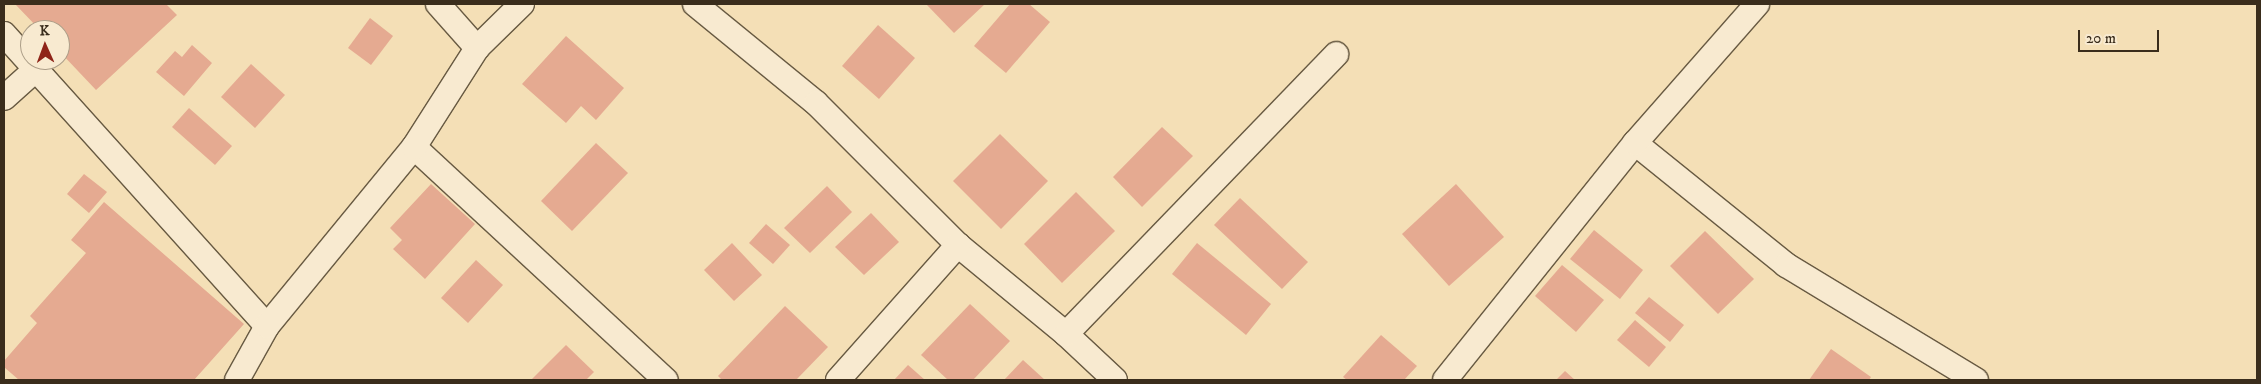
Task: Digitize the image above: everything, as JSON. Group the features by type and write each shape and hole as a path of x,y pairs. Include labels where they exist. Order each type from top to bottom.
{"street":[{"path":"438,4 477,48"},
{"path":"237,380 267,326 414,147 477,48 522,4"},
{"path":"695,4 816,104 958,246 1066,334 1115,380"},
{"path":"1456,376 1635,143 1756,4"},
{"path":"4,34 34,71 267,326"},
{"path":"1066,334 1336,54"},
{"path":"4,98 34,71"},
{"path":"1635,143 1786,265 1976,380"},
{"path":"414,147 666,380"},
{"path":"838,380 958,246"}],"building":[{"path":"15,4 166,4 177,15 96,90 70,63 70,20 30,20"},
{"path":"926,4 985,4 954,33"},
{"path":"1010,4 1029,4 1050,22 1006,73 974,46"},
{"path":"370,18 393,36 371,65 348,48"},
{"path":"878,25 915,58 879,99 842,66"},
{"path":"566,36 624,88 596,120 581,106 566,123 522,84"},
{"path":"192,45 212,63 184,96 156,72 175,51 182,57"},
{"path":"251,64 285,95 255,128 221,97"},
{"path":"189,108 232,146 215,165 172,127"},
{"path":"1162,127 1193,156 1142,207 1113,177"},
{"path":"1000,134 1048,181 1001,229 953,181"},
{"path":"596,143 628,173 572,231 541,201"},
{"path":"84,174 107,192 89,213 67,194"},
{"path":"431,184 475,224 425,279 393,249 402,240 390,228"},
{"path":"1456,184 1504,237 1449,286 1402,234"},
{"path":"827,186 852,212 810,253 784,228"},
{"path":"1076,192 1115,231 1062,283 1024,244"},
{"path":"1240,198 1308,262 1282,289 1214,225"},
{"path":"104,202 244,324 194,380 19,380 4,367 4,361 37,323 30,316 86,253 71,240"},
{"path":"871,213 899,242 864,275 835,247"},
{"path":"766,224 790,245 773,264 749,243"},
{"path":"1594,230 1643,270 1620,299 1570,259"},
{"path":"1705,231 1754,279 1718,314 1670,266"},
{"path":"732,243 762,275 734,301 704,270"},
{"path":"1197,243 1271,304 1246,335 1172,274"},
{"path":"476,260 503,285 468,323 441,298"},
{"path":"1562,265 1604,300 1576,332 1535,296"},
{"path":"1649,297 1684,325 1670,342 1635,313"},
{"path":"970,304 1010,341 973,380 948,380 921,355"},
{"path":"785,306 828,347 796,380 722,380 718,376"},
{"path":"1635,320 1666,347 1649,367 1617,340"},
{"path":"1381,335 1417,366 1404,380 1347,380 1343,377"},
{"path":"566,345 594,372 586,380 531,380"},
{"path":"1831,349 1871,377 1869,380 1809,380"},
{"path":"1023,360 1045,380 1004,380"},
{"path":"908,365 925,380 894,380"},
{"path":"1565,371 1575,380 1556,380"}]}
